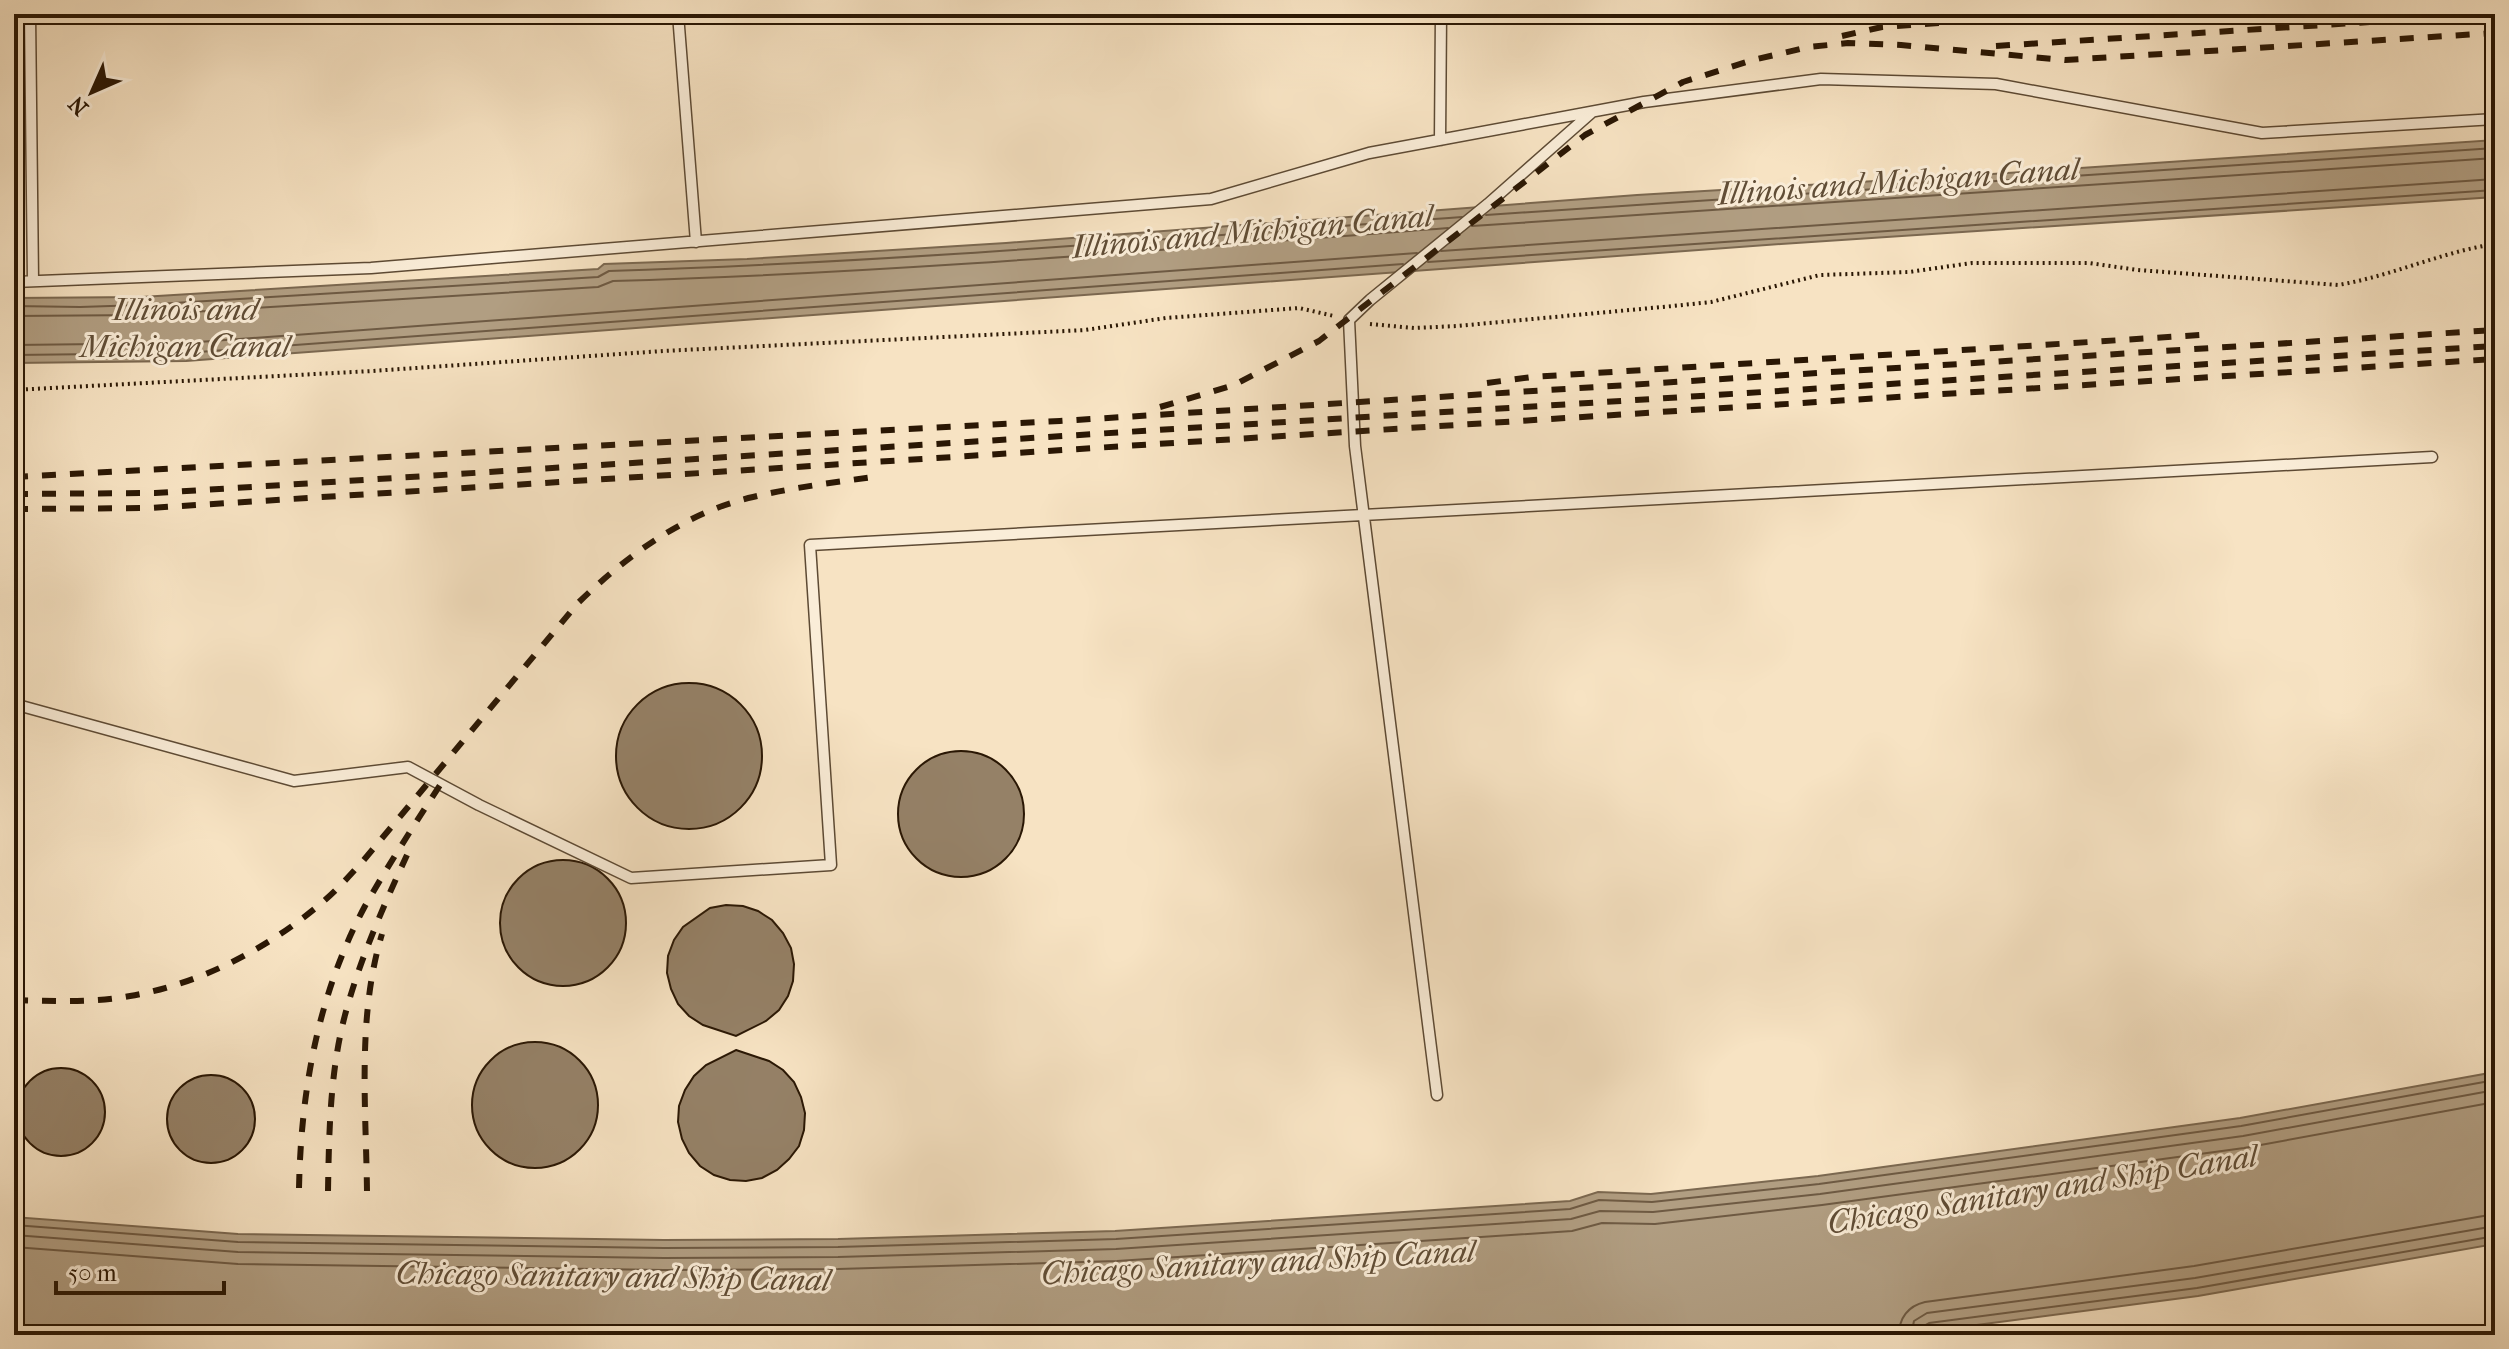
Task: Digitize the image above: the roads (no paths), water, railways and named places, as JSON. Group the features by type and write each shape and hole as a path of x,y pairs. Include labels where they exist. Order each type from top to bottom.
{"lane":[{"path":"30,14 33,281"},
{"path":"678,14 696,242"},
{"path":"1440,140 1441,14"},
{"path":"14,282 371,268 1211,199 1369,153 1644,102 1821,79 1996,84 2262,133 2495,119"},
{"path":"1437,1095 1355,446 1349,320 1593,111"},
{"path":"14,704 294,781 408,767 631,878 831,865 810,545 2432,457"}],"water":[{"name":"Illinois and Michigan Canal","path":"2495,140 2495,197 1781,244 186,361 14,363 14,298 141,297 598,269 604,264 747,259 1006,243 1637,195"},
{"name":"Chicago Sanitary and Ship Canal","path":"2495,1072 2495,1244 2198,1296 1900,1335 14,1335 14,1217 238,1234 664,1240 838,1239 1115,1231 1570,1201 1598,1192 1651,1194 1818,1176 2240,1118"}],"railway":[{"path":"1842,36 1882,27 2063,14"},
{"path":"1996,46 2495,14"},
{"path":"1160,407 1234,385 1319,341 1585,135 1683,82 1753,60 1809,47 1848,43 2065,60 2495,33"},
{"path":"14,477 1060,421 2495,330"},
{"path":"1487,383 1532,377 2201,335"},
{"path":"14,494 155,493 2495,346"},
{"path":"14,509 150,508 2495,359"},
{"path":"14,1000 72,1001 130,996 183,983 258,948 304,917 345,881 578,603 637,553 681,525 728,504 785,490 880,476"},
{"path":"299,1188 308,1079 335,973 365,906 446,776"},
{"path":"328,1191 333,1080 345,1015 365,953 407,855"},
{"path":"367,1191 366,1029 374,965 382,934"}]}
